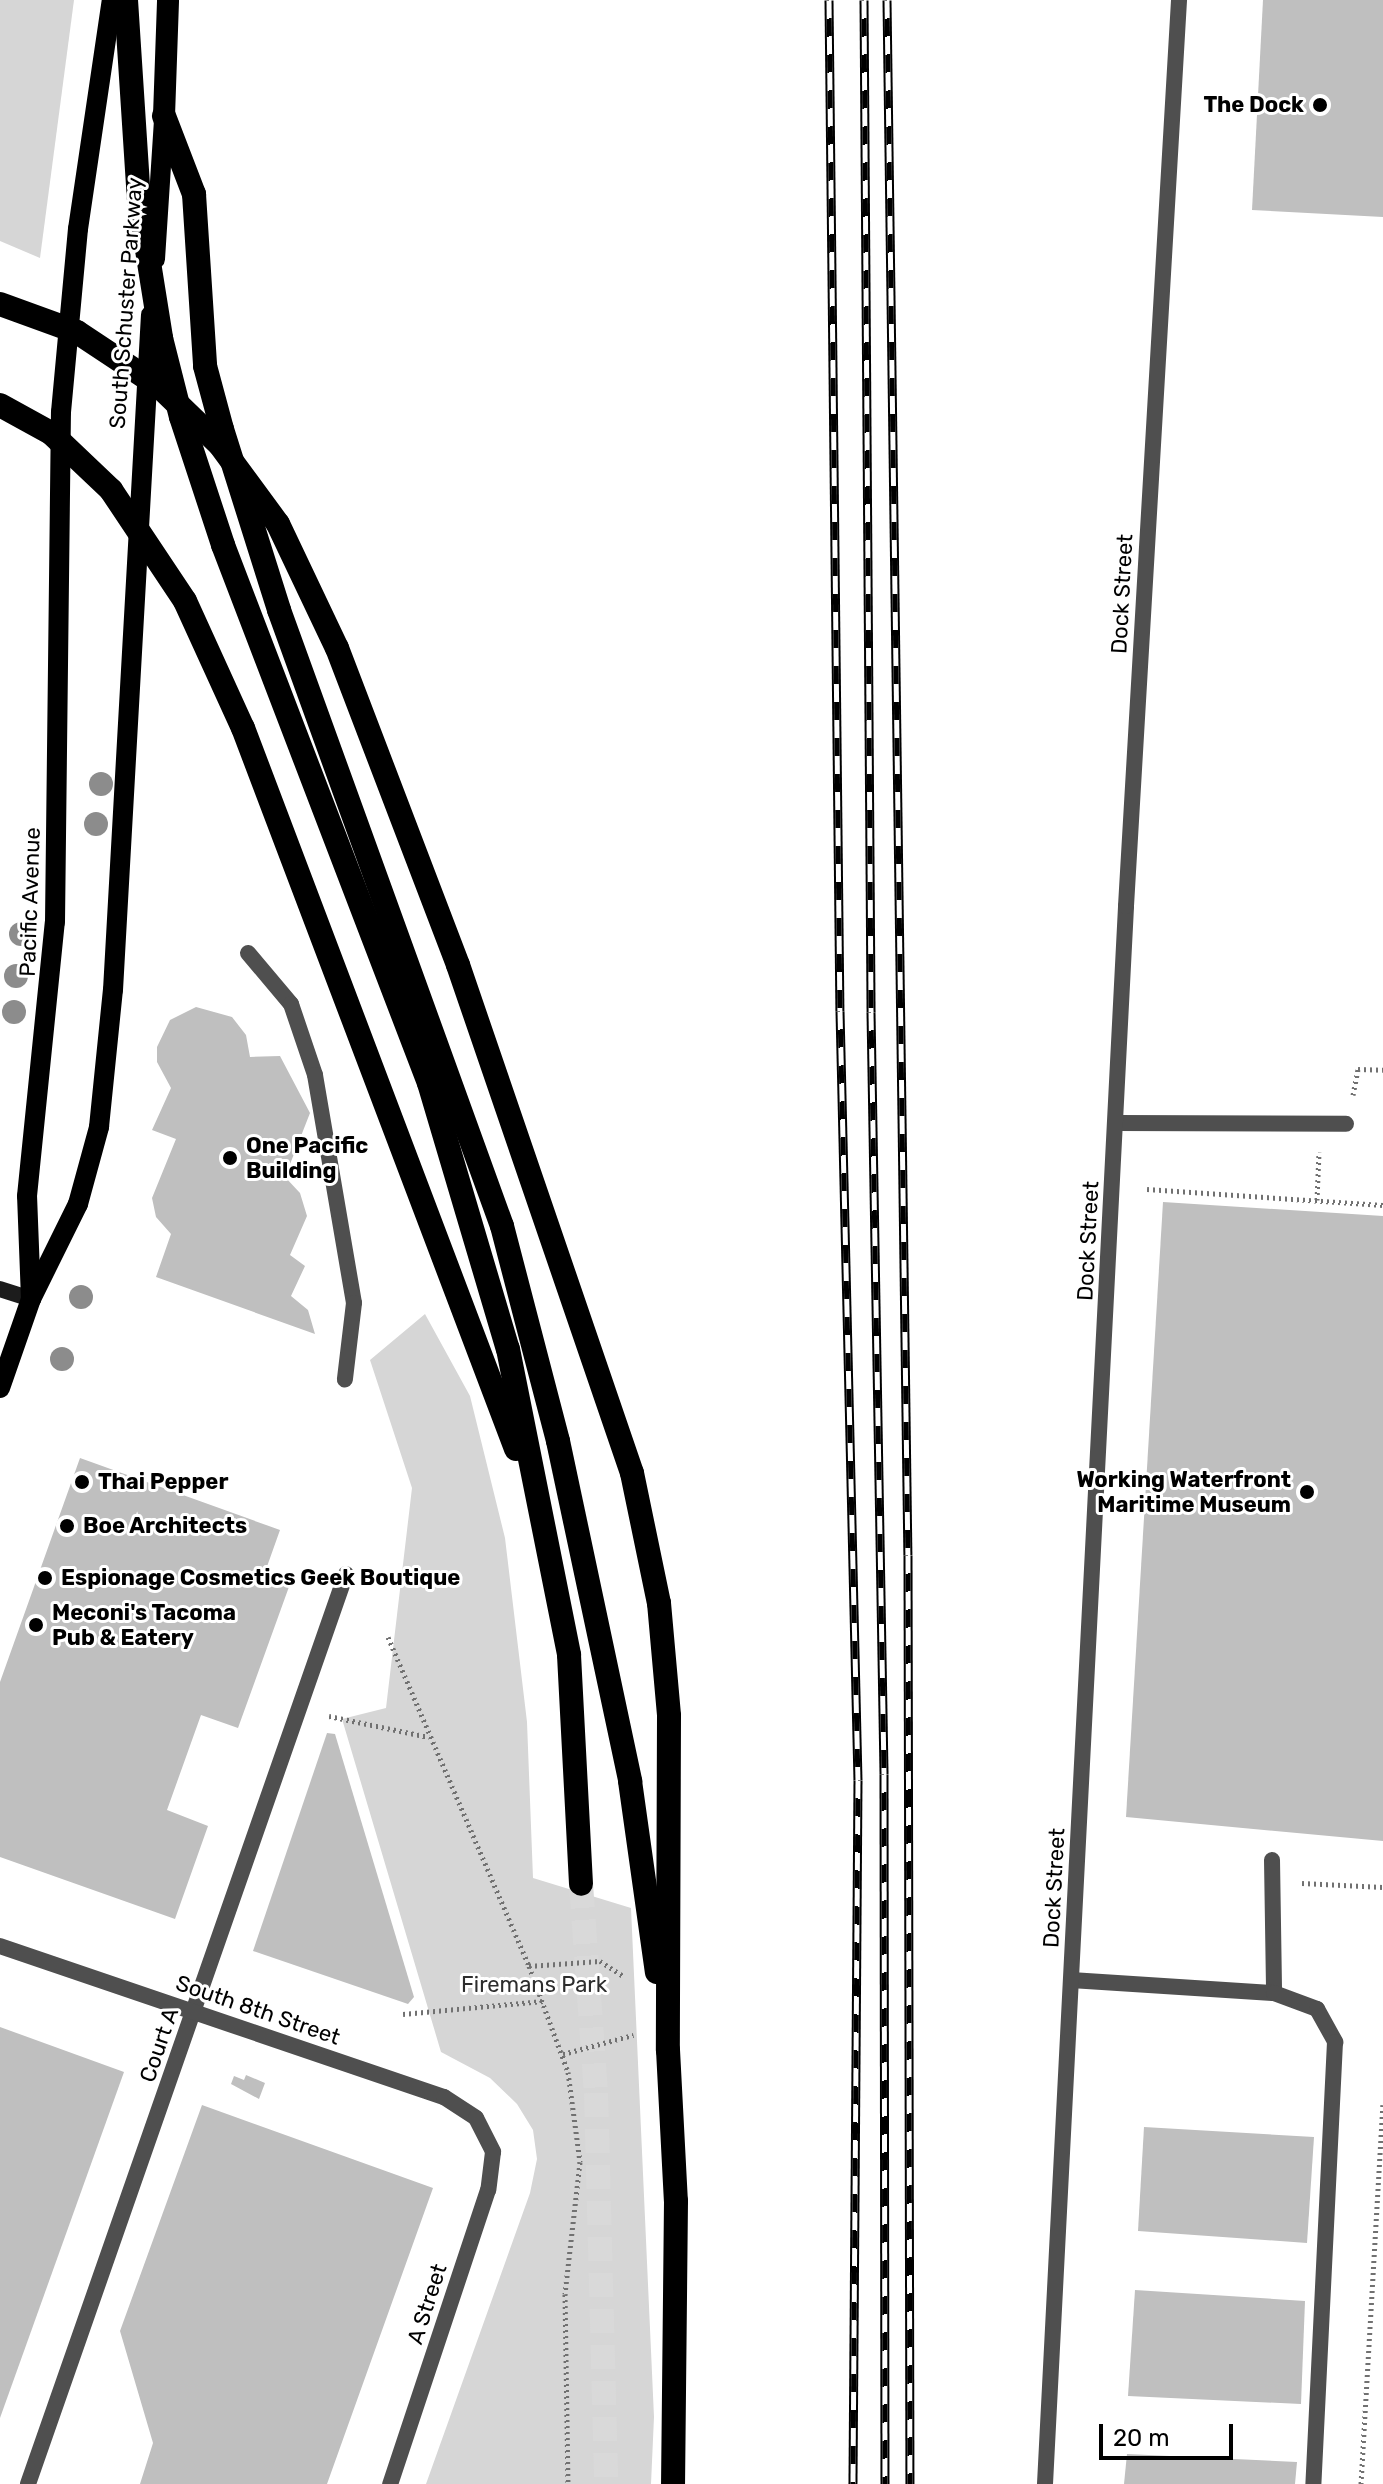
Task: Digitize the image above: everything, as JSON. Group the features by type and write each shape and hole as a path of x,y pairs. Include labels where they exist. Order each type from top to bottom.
{"highway":[{"path":"126,0 130,126 161,338 190,445 451,1149 508,1349 569,1655 578,1779 581,1884"},
{"name":"South Schuster Parkway","path":"164,116 168,0"},
{"path":"164,116 194,194 205,366 222,429 279,610 502,1226 546,1395 630,1781 668,2050"},
{"path":"0,304 77,332 160,387 220,445 278,524 318,603 458,965 632,1473 664,1647 671,1812 668,2050 676,2201 673,2484"},
{"path":"0,405 51,433 111,490 164,564 207,645 468,1313 546,1536"}],"main road":[{"name":"Pacific Avenue","path":"31,1299 27,1196 55,922 58,506 68,318 112,0"},
{"name":"South Schuster Parkway","path":"133,609 164,116"},
{"name":"Pacific Avenue","path":"0,1388 31,1299 78,1204 99,1127 113,990 133,609"},
{"path":"0,1289 31,1299"}],"street":[{"name":"Dock Street","path":"1045,2484 1116,1123 1179,0"},
{"path":"248,953 291,1004 315,1075 354,1303 345,1379"},
{"path":"1116,1123 1346,1124"},
{"name":"Court A","path":"28,2484 346,1574"},
{"path":"1272,1860 1274,1993"},
{"name":"South 8th Street","path":"0,1946 444,2097 476,2118 488,2137"},
{"path":"1071,1980 1274,1993 1317,2009 1335,2042 1313,2484"},
{"name":"A Street","path":"390,2484 488,2190 493,2152 488,2137"}],"path":[{"path":"1346,1124 1358,1069 1383,1070"},
{"path":"1317,1200 1320,1123"},
{"path":"1147,1189 1383,1205"},
{"path":"388,1637 529,1966 563,2054 580,2162 565,2294 568,2484"},
{"path":"326,1715 430,1737"},
{"path":"1273,1882 1383,1887"},
{"path":"529,1966 600,1961 630,1981"},
{"path":"403,2014 543,2001"},
{"path":"563,2054 633,2037 632,2023"},
{"path":"1361,2484 1383,2105"}],"green space":[{"path":"0,0 74,0 40,258 0,241"},
{"name":"Firemans Park","path":"425,1314 470,1396 505,1538 527,1722 533,1878 631,1908 654,2417 651,2484 426,2484 530,2193 537,2159 533,2130 517,2104 490,2078 441,2052 342,1719 386,1708 412,1488 370,1360"}],"building":[{"name":"The Dock","path":"1263,0 1383,0 1383,217 1252,210"},
{"name":"One Pacific Building","path":"196,1007 232,1017 246,1035 250,1057 280,1056 310,1113 285,1177 300,1193 307,1216 290,1255 305,1266 291,1296 308,1310 315,1334 156,1277 171,1234 156,1217 152,1198 176,1139 152,1130 171,1088 157,1062 157,1047 170,1020"},
{"path":"1163,1202 1383,1216 1383,1841 1126,1817"},
{"path":"80,1458 280,1530 264,1575 290,1584 238,1728 201,1715 167,1810 208,1826 175,1919 0,1857 0,1682"},
{"path":"327,1733 335,1734 414,1997 408,2004 253,1951"},
{"path":"0,2027 124,2072 0,2418"},
{"path":"246,2075 265,2083 259,2099 231,2084 234,2076 244,2080"},
{"path":"202,2105 433,2188 327,2484 140,2484 153,2443 120,2331"},
{"path":"1144,2127 1314,2137 1307,2243 1138,2231"},
{"path":"1135,2290 1305,2301 1301,2404 1128,2396"},
{"path":"1127,2454 1297,2462 1295,2484 1124,2484"}],"tunnel":[{"path":"581,1884 596,2093 606,2484"}],"railway":[{"path":"829,0 840,1011 858,1780 853,2484"},
{"path":"864,0 871,1012 884,1774 885,2484"},
{"path":"887,0 908,1555 910,2484"}],"place":[{"name":"The Dock","path":"1320,105"},
{"name":"One Pacific Building","path":"230,1158"},
{"name":"Thai Pepper","path":"82,1482"},
{"name":"Working Waterfront Maritime Museum","path":"1307,1492"},
{"name":"Boe Architects","path":"67,1526"},
{"name":"Espionage Cosmetics Geek Boutique","path":"45,1578"},
{"name":"Meconi's Tacoma Pub & Eatery","path":"36,1625"}]}
